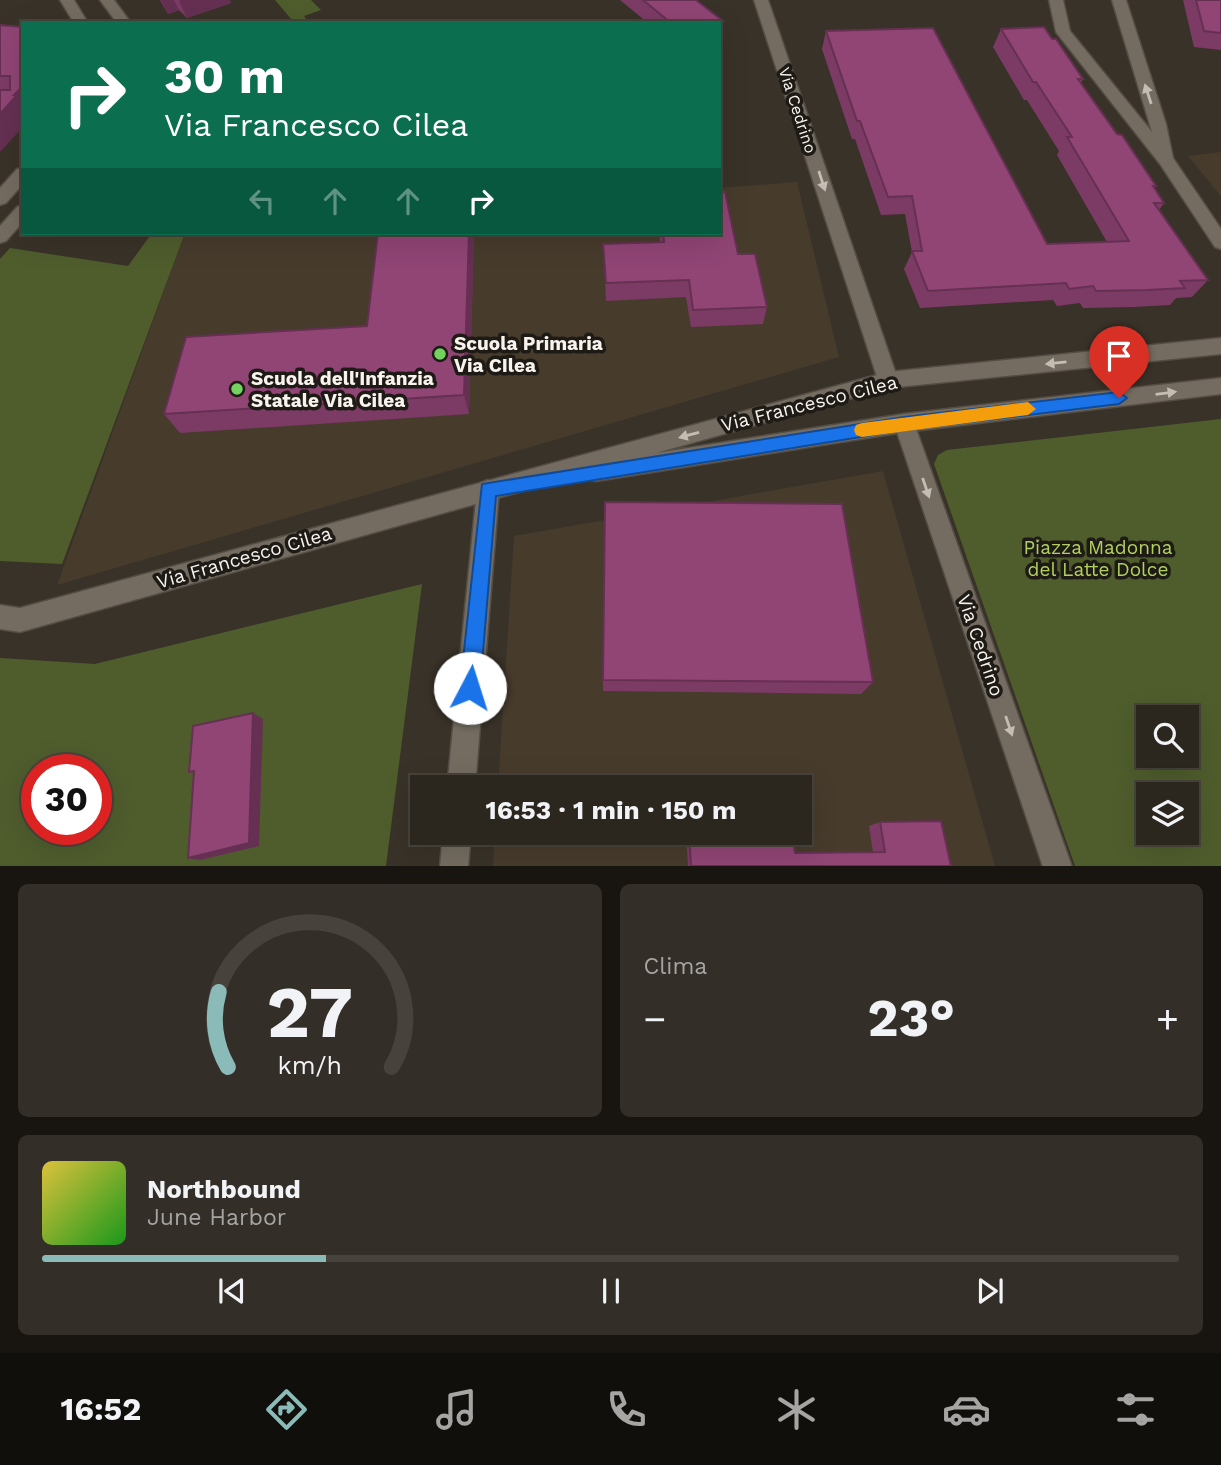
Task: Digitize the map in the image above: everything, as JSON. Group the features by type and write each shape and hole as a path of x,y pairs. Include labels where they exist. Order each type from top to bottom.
{"street":[{"path":"68,0 80,21"},
{"path":"107,0 123,21"},
{"name":"Via Cedrino","path":"761,0 888,380"},
{"path":"1056,0 1063,32 1166,160 1221,243"},
{"path":"1119,0 1158,124 1166,160"},
{"path":"1130,118 1158,124"},
{"path":"0,199 21,175"},
{"path":"0,237 21,213"},
{"name":"Via Francesco Cilea","path":"0,617 20,620 888,380 1221,346"},
{"name":"Via Francesco Cilea","path":"488,490 904,423 1221,386"},
{"name":"Via Cedrino","path":"904,423 1058,866"},
{"path":"462,775 488,490"},
{"path":"454,866 456,845"}],"shaded area":[{"path":"1221,152 1221,196 1188,156"},
{"path":"797,182 839,357 57,585 184,235 721,235 721,188"},
{"path":"883,471 995,866 493,866 494,845 812,845 812,775 499,775 514,536"}],"green space":[{"path":"275,0 311,0 321,10 304,16 308,21 292,20"},
{"path":"151,235 184,235 62,564 0,561 0,259 10,248 128,266"},
{"name":"Piazza Madonna del Latte Dolce","path":"1221,419 1221,866 1075,866 934,464 938,455 947,450"},
{"path":"422,584 386,866 0,866 0,658 95,664"}],"building":[{"path":"643,0 696,0 723,21 721,22 669,21"},
{"path":"1196,0 1221,0 1221,33 1204,31"},
{"path":"0,25 21,27 21,88 0,114 0,90 10,90 10,76 0,76"},
{"path":"1044,27 1052,39 1056,39 1083,79 1078,79 1117,134 1122,135 1156,186 1153,186 1164,203 1154,203 1208,280 1180,281 1185,288 1147,290 1096,291 1093,286 1069,289 1066,283 928,291 912,251 922,251 912,196 888,197 860,121 857,121 826,31 933,28 1047,244 1129,241 1067,137 1072,137 1036,82 1033,82 1001,29"},
{"path":"721,192 725,192 738,254 755,254 767,307 693,310 689,280 606,283 603,244 664,242 663,235 721,235"},
{"path":"378,235 469,235 464,395 164,414 186,337 367,326"},
{"path":"605,502 842,504 873,682 603,680"},
{"path":"253,713 249,843 188,858 194,771 189,772 193,726"},
{"path":"941,821 951,866 691,866 690,845 794,845 795,853 885,852 880,822"}],"slow traffic":[{"path":"862,430 1028,409"}],"place":[{"name":"Scuola Primaria Via CIlea","path":"440,354"},
{"name":"Scuola dell'Infanzia Statale Via Cilea","path":"237,389"}],"route":[{"path":"470,688 488,490 904,423 1119,398"}]}
